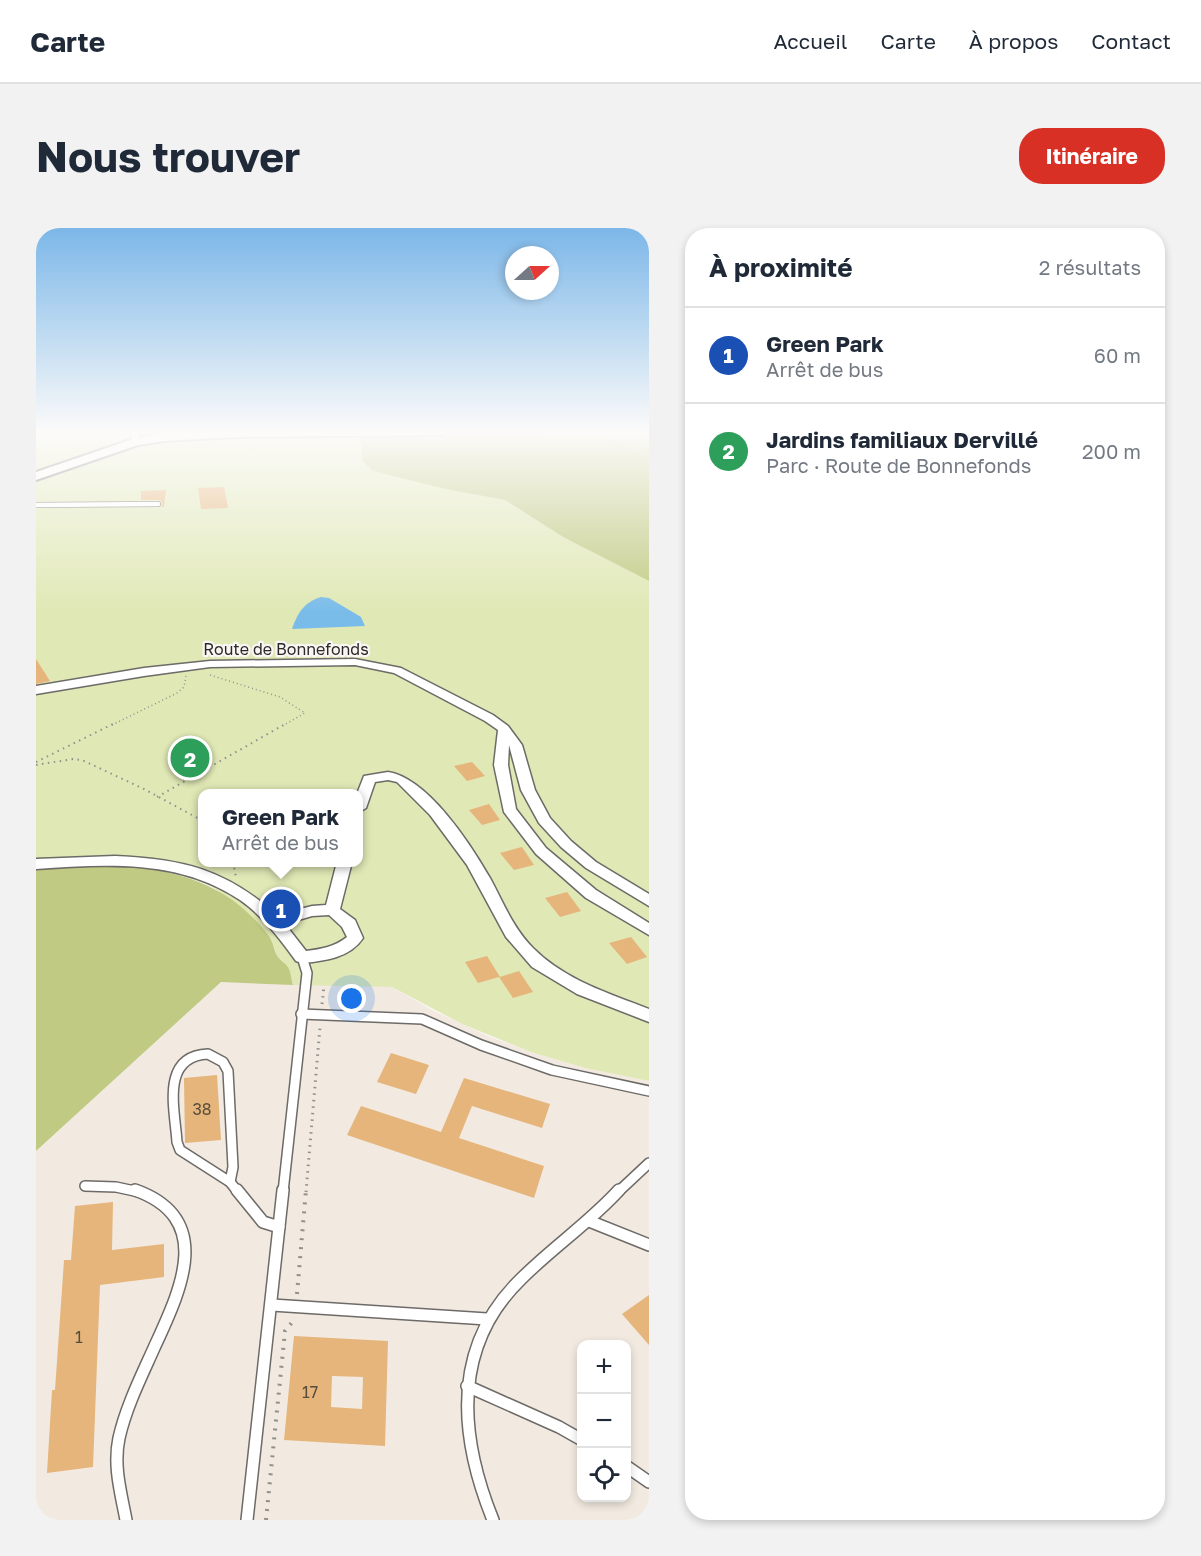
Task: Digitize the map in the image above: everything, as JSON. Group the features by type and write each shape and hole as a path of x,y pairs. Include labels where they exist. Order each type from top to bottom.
{"street":[{"name":"Route de Bonnefonds","path":"36,690 185,666 246,663 376,664 412,676 504,729"},
{"path":"504,729 516,745 528,790 544,820 566,844 591,865 649,900"},
{"path":"504,729 501,765 508,809 541,851 591,894 649,930"},
{"path":"363,796 369,779 389,776 406,783 427,802 447,826 480,875 499,914 526,951 567,983 649,1016"},
{"path":"36,864 106,859 171,864 218,880 276,921 302,957 327,954 347,948 355,938 349,924 333,910 312,911 276,921"},
{"path":"333,910 344,867"}],"lane":[{"path":"36,505 158,504"},
{"path":"247,1520 308,973 302,957"},
{"path":"302,1014 422,1019 481,1045 552,1070 649,1091"},
{"path":"230,1182 233,1167 228,1071 219,1058 199,1054 183,1060 176,1069 174,1078 177,1142 180,1150 230,1182 262,1222 279,1227"},
{"path":"493,1520 480,1492 472,1464 466,1424 467,1386 474,1355 487,1319 528,1272 589,1221 617,1190 649,1163"},
{"path":"85,1186 122,1186 156,1199 172,1212 178,1221 185,1248 186,1264 180,1287 126,1416 119,1439 116,1464 126,1520"},
{"path":"589,1221 649,1245"},
{"path":"272,1305 487,1319"},
{"path":"467,1386 577,1437"},
{"path":"631,1469 649,1482"}],"path":[{"path":"36,764 177,693 184,687 186,681 185,666 280,697 305,713 158,797"},
{"path":"36,764 82,760 144,789 198,818"},
{"path":"266,1520 285,1331 294,1320 296,1307 324,986"}],"shaded area":[{"path":"221,981 392,987 434,1011 488,1036 531,1052 585,1068 649,1081 649,1520 36,1520 36,1151"}],"green space":[{"path":"36,491 457,491 505,500 563,537 649,581 649,1081 585,1068 531,1052 462,1024 392,987 293,985 288,967 278,957 270,938 236,904 211,886 180,874 56,867 36,869"},
{"path":"457,491 649,491 649,581 563,537 505,500"},
{"path":"107,865 176,874 216,890 235,902 253,917 269,936 278,957 289,969 293,985 221,982 36,1151 36,869"}],"water":[{"path":"321,597 329,598 361,617 365,626 292,629 302,609"}],"building":[{"path":"141,491 166,491 164,507 161,507 160,500 141,500"},
{"path":"198,491 225,491 228,508 201,509"},
{"path":"36,659 50,681 36,684"},
{"path":"472,762 485,776 467,781 454,766"},
{"path":"489,804 500,820 482,825 469,810"},
{"path":"522,847 534,865 514,870 500,853"},
{"path":"567,892 581,911 560,917 545,898"},
{"path":"631,937 647,957 627,964 609,943"},
{"path":"487,956 500,977 519,971 533,992 513,998 499,977 478,983 465,962"},
{"path":"391,1053 429,1065 416,1094 377,1082"},
{"path":"217,1075 221,1140 185,1143 184,1078"},
{"path":"464,1078 550,1104 542,1128 472,1106 459,1138 544,1166 534,1198 347,1135 361,1106 441,1132"},
{"path":"113,1202 112,1250 164,1244 164,1277 100,1285 93,1467 47,1473 64,1260 71,1260 75,1206"},
{"path":"649,1295 649,1345 622,1314"},
{"path":"294,1336 388,1341 385,1446 284,1440","holes":["332,1376 363,1377 362,1409 331,1407"]}],"place":[{"name":"Jardins familiaux Dervillé","path":"190,758"},
{"name":"Green Park","path":"281,909"}]}
